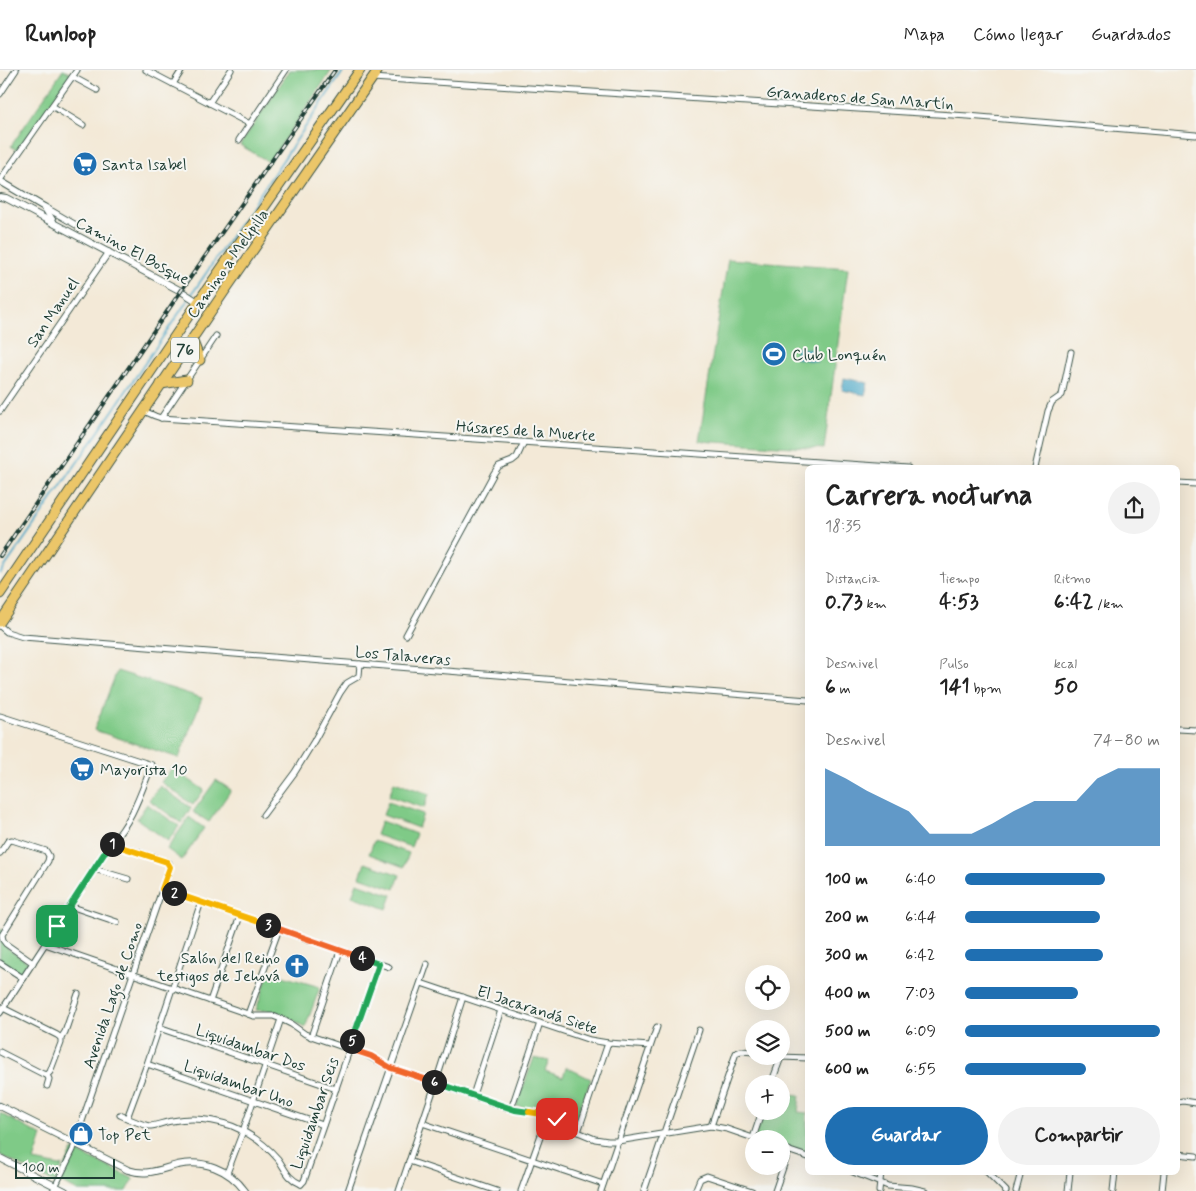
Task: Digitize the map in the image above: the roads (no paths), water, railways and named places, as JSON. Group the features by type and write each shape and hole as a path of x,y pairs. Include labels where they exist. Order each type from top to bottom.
{"main road":[{"name":"Camino a Melipilla","path":"0,594 196,300 360,70"},
{"name":"Camino a Melipilla","path":"0,622 161,384 378,70"},
{"path":"192,339 200,360"},
{"path":"161,384 187,380"}],"street":[{"path":"0,94 16,70"},
{"path":"0,180 77,70"},
{"path":"146,70 250,124"},
{"path":"173,84 182,70"},
{"path":"209,103 231,70"},
{"path":"239,140 286,70"},
{"path":"73,77 97,90"},
{"name":"Granaderos de San Martín","path":"372,78 968,116 1196,135"},
{"path":"52,106 83,125"},
{"name":"Camino El Bosque","path":"0,180 76,225"},
{"name":"Camino El Bosque","path":"0,197 6,198 54,223 196,300"},
{"name":"Camino El Bosque","path":"44,207 54,223"},
{"name":"San Manuel","path":"0,411 109,252"},
{"path":"162,418 216,336"},
{"path":"1036,465 1048,411 1052,402 1062,396 1072,352"},
{"name":"Húsares de la Muerte","path":"144,411 162,418 864,465"},
{"path":"406,635 494,473 499,466 517,457 524,442"},
{"path":"1180,484 1196,484"},
{"name":"Los Talaveras","path":"0,626 7,632 23,638 805,700"},
{"path":"263,815 300,764 340,693 347,683 359,676 360,664"},
{"path":"0,716 152,765 134,812 111,843 2,1010 60,1038 61,1043 50,1072 47,1075 47,1086"},
{"path":"1180,729 1196,730"},
{"path":"0,853 9,841 13,840 46,851 49,856 48,861 2,935 6,944 33,962"},
{"name":"Avenida Lago de Como","path":"54,1189 73,1150 170,867 167,862 111,843"},
{"path":"94,869 128,879"},
{"path":"162,889 389,967"},
{"path":"127,1118 201,902"},
{"path":"70,906 117,922"},
{"path":"210,1001 240,916"},
{"path":"248,1014 278,929"},
{"path":"45,944 254,1016 273,1016 291,1024 311,1037 371,1056 391,1068 511,1109 548,1115 578,1132 602,1140 618,1140 711,1126 745,1135"},
{"path":"311,1037 340,950"},
{"path":"0,964 23,978"},
{"name":"Liquidambar Seis","path":"301,1184 304,1181 379,964"},
{"path":"348,1191 427,964"},
{"name":"El Jacarandá Siete","path":"421,983 590,1040 650,1046"},
{"path":"60,1038 65,1032 78,994"},
{"path":"399,1191 463,997"},
{"path":"473,1095 502,1010"},
{"path":"227,1173 281,1019"},
{"path":"511,1109 540,1023"},
{"path":"601,1191 657,1026"},
{"name":"Liquidambar Dos","path":"159,1028 336,1089"},
{"path":"644,1191 699,1030"},
{"path":"578,1132 608,1043"},
{"path":"711,1126 737,1052 745,1051"},
{"path":"0,1052 47,1075"},
{"path":"790,1056 805,1058"},
{"name":"Liquidambar Uno","path":"146,1064 323,1125"},
{"path":"1180,1102 1196,1103"},
{"path":"0,1106 123,1168 138,1172 153,1172 176,1165 191,1163 210,1166 227,1173 245,1191"},
{"path":"120,1115 149,1126 182,1119 204,1119 243,1131 268,1149 291,1178 301,1184 303,1191"},
{"path":"521,1191 548,1115"},
{"path":"422,1122 603,1184"},
{"path":"790,1150 805,1156"},
{"path":"1180,1154 1196,1156"},
{"path":"0,1158 54,1189 65,1191"},
{"path":"409,1161 497,1191"},
{"path":"775,1191 780,1175"},
{"path":"861,1175 888,1186 925,1191"},
{"path":"879,1191 881,1175"},
{"path":"990,1175 1006,1191"},
{"path":"1016,1191 1020,1175"},
{"path":"1068,1191 1070,1175"},
{"path":"1113,1191 1115,1175"},
{"path":"1162,1191 1164,1175"},
{"path":"695,1191 699,1181 703,1177 709,1176 752,1191"}],"water":[{"path":"797,347 819,351 817,362 795,358"},
{"path":"844,378 868,383 865,395 842,390"}],"waterway":[{"path":"0,574 344,70"}],"railway":[{"path":"0,556 335,70"}],"place":[{"name":"Santa Isabel","path":"85,164"},
{"name":"Club Lonquén","path":"774,354"},
{"name":"Mayorista 10","path":"82,769"},
{"name":"Salón del Reino testigos de Jehová","path":"297,966"},
{"name":"Top Pet","path":"81,1134"}]}
